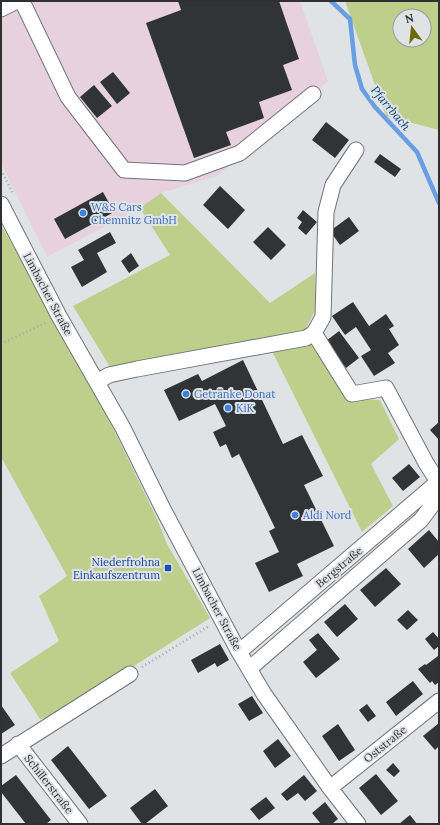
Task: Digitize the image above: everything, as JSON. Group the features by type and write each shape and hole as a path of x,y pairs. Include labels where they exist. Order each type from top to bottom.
{"street":[{"path":"1,9 17,1"},
{"path":"22,1 68,97 124,170 185,174 240,153 313,94"},
{"path":"96,382 109,375 306,338 314,333 323,317 326,212 333,185 356,150"},
{"name":"Limbacher Straße","path":"1,204 59,316 123,428 163,509 239,652 264,694 330,788 358,824"},
{"path":"314,333 352,394 386,388 439,486"},
{"name":"Bergstraße","path":"239,652 439,486"},
{"name":"Bergstraße","path":"249,669 421,520 439,486"},
{"path":"1,756 130,674"},
{"name":"Oststraße","path":"330,788 439,701"},
{"name":"Schillerstraße","path":"18,744 80,824"}],"path":[{"path":"1,344 59,316"},
{"path":"130,674 222,618"}],"shaded area":[{"path":"1,1 300,1 328,81 217,176 161,193 140,208 47,257 1,163"}],"green space":[{"path":"345,1 439,1 439,130 386,116"},
{"path":"161,193 270,303 315,273 315,311 306,328 348,398 380,400 399,439 371,464 393,506 362,532 265,337 252,341 110,367 73,306 170,255 140,208"},
{"path":"1,225 52,312 114,430 158,521 167,544 210,618 53,717 40,719 10,673 59,641 39,596 67,576 1,457"}],"building":[{"path":"178,1 279,1 299,59 283,65 292,90 259,102 264,118 226,132 231,145 194,158 146,23 181,10"},
{"path":"113,72 130,93 117,104 100,82"},
{"path":"94,85 112,106 97,118 80,97"},
{"path":"326,122 349,140 335,158 312,140"},
{"path":"380,154 401,169 395,177 374,162"},
{"path":"220,186 245,210 228,229 203,205"},
{"path":"103,192 114,212 65,239 54,219"},
{"path":"303,210 317,222 306,235 298,228 302,222 297,218"},
{"path":"349,217 359,231 340,245 330,231"},
{"path":"268,227 286,245 271,260 253,242"},
{"path":"110,232 116,243 97,253 107,272 82,287 71,267 84,260 78,250"},
{"path":"131,253 139,266 129,273 121,261"},
{"path":"353,302 369,326 386,314 394,326 389,329 399,345 388,353 395,363 374,376 361,356 371,350 356,327 345,335 332,316"},
{"path":"339,331 359,358 346,368 326,341"},
{"path":"243,360 283,444 302,435 323,476 304,485 334,546 297,564 303,576 269,592 255,563 279,552 269,531 275,528 239,454 232,458 226,444 220,447 213,432 226,426 215,404 179,421 164,390 198,374 202,381"},
{"path":"439,422 439,440 430,430"},
{"path":"409,464 420,477 403,491 392,478"},
{"path":"429,530 439,542 439,554 424,568 408,549"},
{"path":"386,568 401,584 375,607 360,590"},
{"path":"345,604 358,619 337,637 324,622"},
{"path":"408,610 418,620 407,630 397,620"},
{"path":"433,632 439,639 439,646 434,650 425,639"},
{"path":"318,633 340,659 316,678 303,662 317,650 309,640"},
{"path":"220,644 229,660 217,667 215,663 198,673 191,660"},
{"path":"438,656 439,682 435,685 432,681 430,683 418,669"},
{"path":"413,681 423,694 396,716 386,702"},
{"path":"252,696 263,713 249,721 238,704"},
{"path":"367,704 376,716 368,722 359,710"},
{"path":"1,705 15,725 1,734"},
{"path":"439,723 439,746 435,750 423,736"},
{"path":"338,724 355,750 339,761 322,736"},
{"path":"278,739 291,756 275,768 263,751"},
{"path":"68,746 107,796 89,809 51,760"},
{"path":"393,763 400,771 394,777 386,770"},
{"path":"376,774 398,801 381,815 359,788"},
{"path":"16,775 51,820 46,824 26,824 1,792 1,786"},
{"path":"304,775 317,791 305,801 298,793 287,801 281,794"},
{"path":"155,789 168,806 145,824 142,824 130,808"},
{"path":"266,797 275,808 259,820 250,809"},
{"path":"325,802 338,819 332,824 321,824 312,813"},
{"path":"410,815 417,824 399,824"}],"waterway":[{"name":"Pfarrbach","path":"331,1 350,19 355,65 362,89 375,107 417,152 439,203"}],"place":[{"name":"W&S Cars Chemnitz GmbH","path":"83,213"},
{"name":"Getränke Donat","path":"186,394"},
{"name":"KiK","path":"228,408"},
{"name":"Aldi Nord","path":"295,515"},
{"name":"Niederfrohna Einkaufszentrum","path":"168,568"}]}
